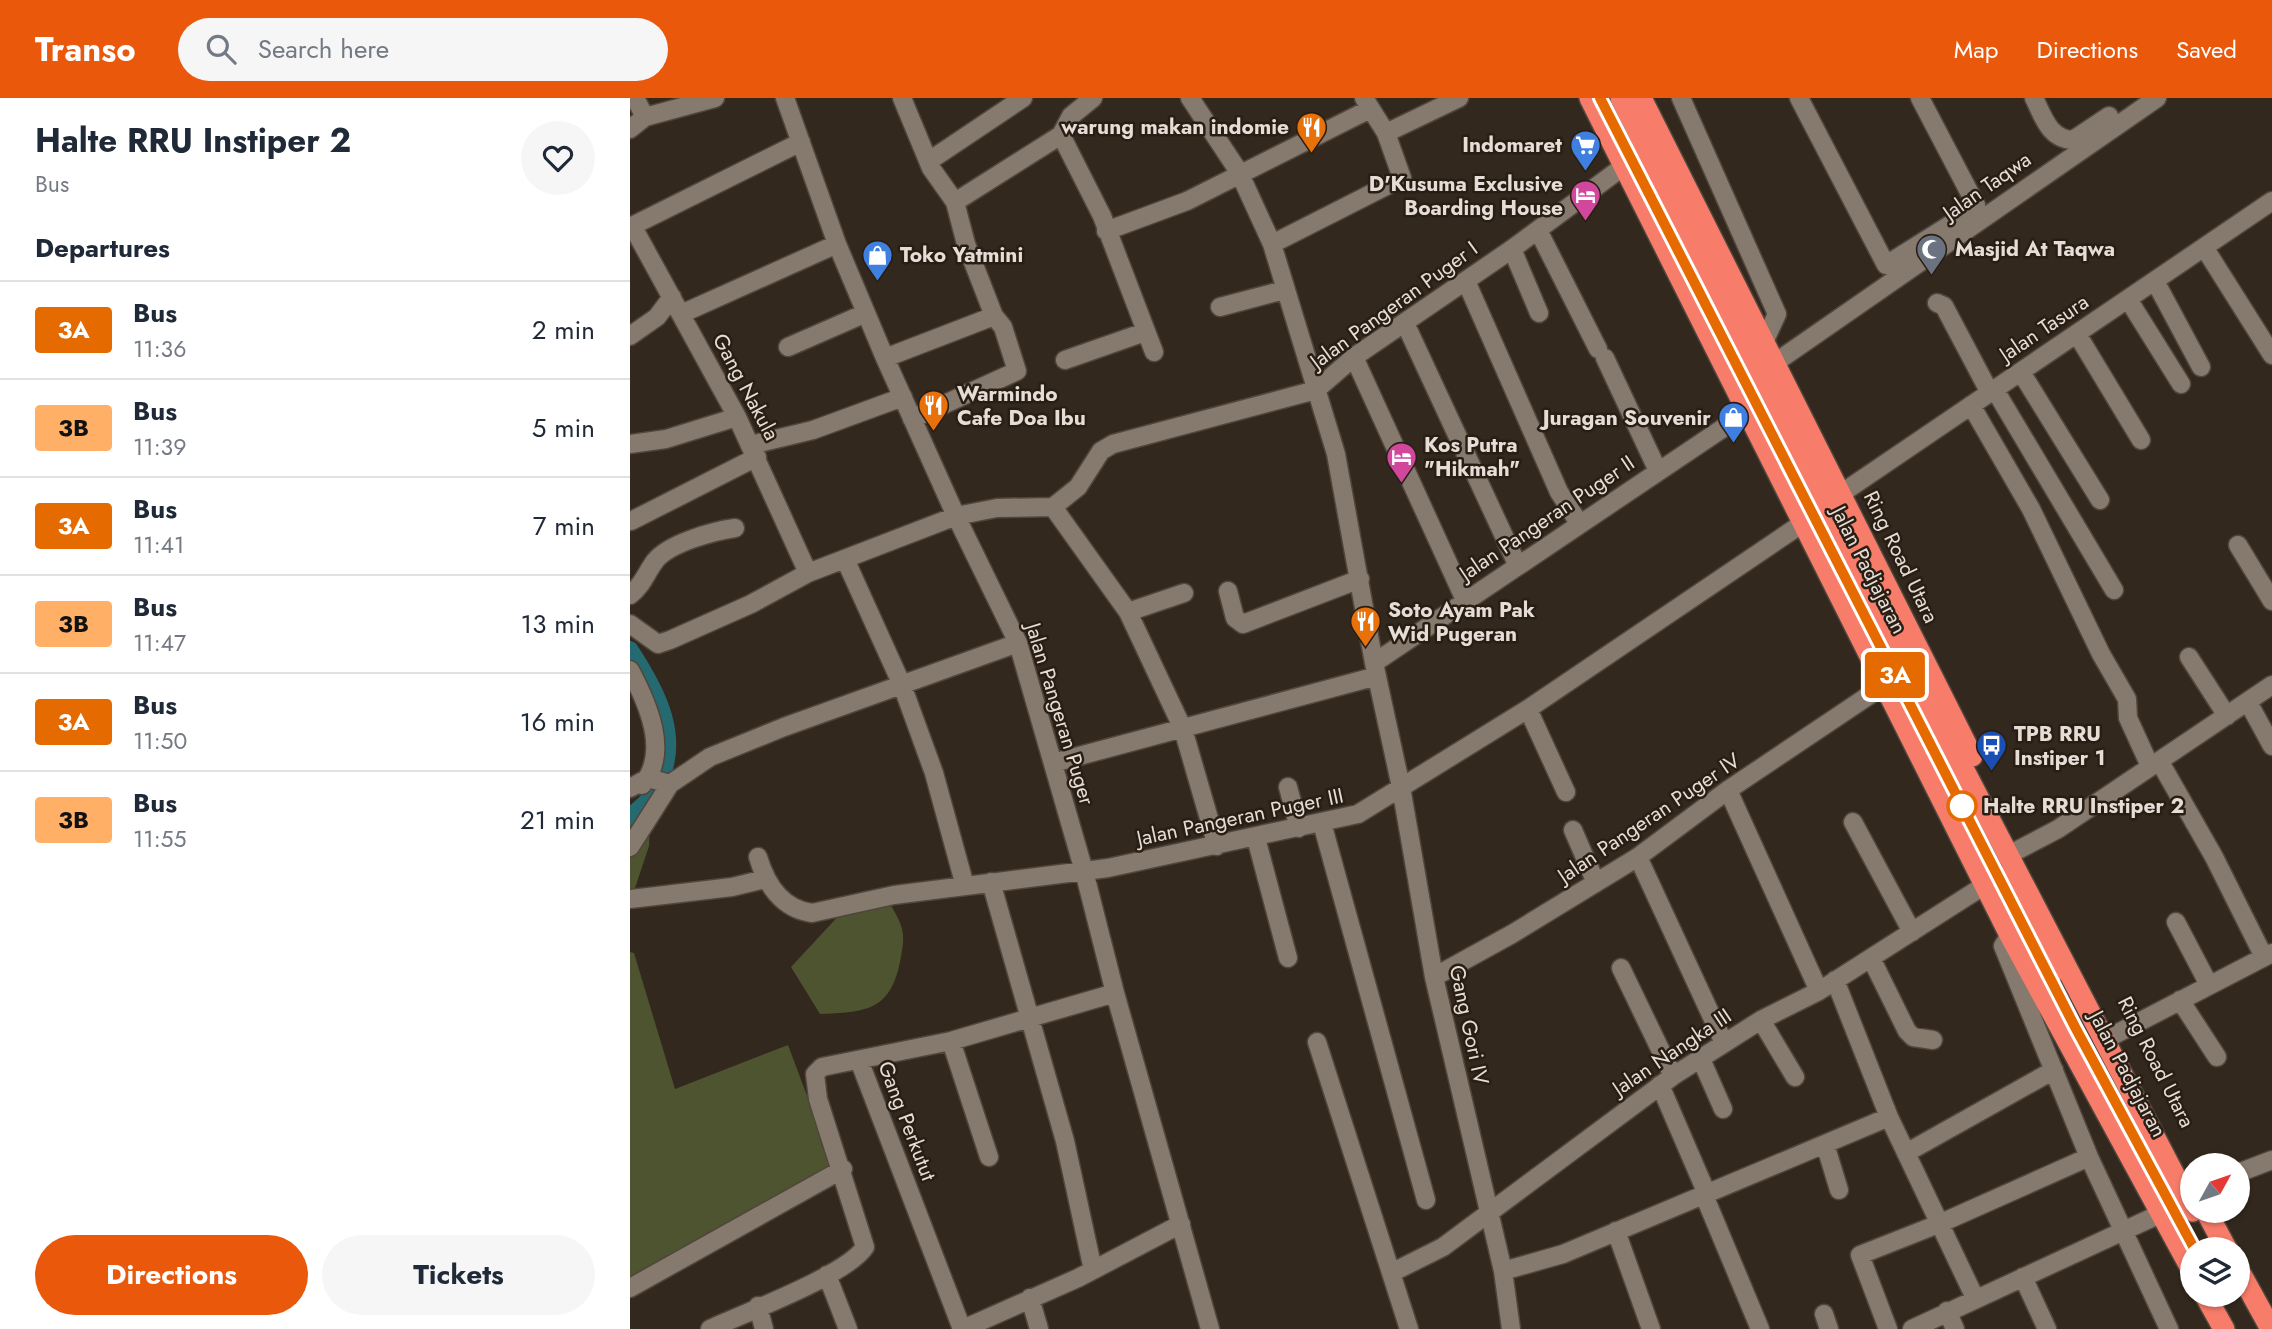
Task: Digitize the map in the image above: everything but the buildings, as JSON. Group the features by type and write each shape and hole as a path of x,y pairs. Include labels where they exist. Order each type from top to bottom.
{"highway":[{"path":"1590,98 1883,686 1940,777 1985,885 2010,935 2180,1249"},
{"name":"Jalan Padjajaran","path":"1600,98 1940,777 2083,1023 2104,1047 2180,1187"},
{"name":"Jalan Padjajaran","path":"1621,98 1802,436 2083,1023"},
{"name":"Ring Road Utara","path":"1641,98 1776,362 1802,436 1842,493 2018,850 2104,1047 2180,1167"},
{"name":"Jalan Padjajaran","path":"2104,1047 2189,1237"},
{"path":"2250,1291 2271,1329"},
{"path":"2212,1307 2224,1329"},
{"path":"2226,1307 2238,1329"},
{"path":"2244,1307 2256,1329"}],"street":[{"path":"635,98 645,117"},
{"path":"630,129 645,117 715,98"},
{"name":"Jalan Pangeran Puger","path":"785,98 837,244 885,358 956,516 1018,643 1210,1329"},
{"path":"902,98 929,161 955,202 966,244 994,316 1003,327 1017,372 912,419"},
{"path":"929,161 1023,98"},
{"path":"955,202 1061,135 1071,116 1093,98"},
{"path":"1386,133 1459,98"},
{"path":"1681,98 1777,314 1765,340"},
{"path":"1799,98 1883,264 1889,265 1975,209 1976,205 1920,98"},
{"path":"2034,98 2050,130 2060,138 2073,140 2135,98"},
{"name":"Jalan Taqwa","path":"1776,362 2157,98"},
{"path":"630,624 658,644 717,621 808,573 956,516 997,508 1053,507 1078,487 1101,451 1113,444 1316,390 1272,244 1240,172 1197,101"},
{"path":"1107,231 1187,201 1240,172 1277,158 1367,103 1386,133 1402,178 1272,244"},
{"path":"1061,135 1088,186 1154,352"},
{"path":"632,227 687,196 801,142"},
{"name":"Jalan Pangeran Puger I","path":"1401,786 1375,670 1336,454 1316,390 1354,357 1512,250 1624,166"},
{"name":"Jalan Tasura","path":"1842,493 2272,201"},
{"name":"Gang Nakula","path":"632,227 737,416 808,573"},
{"path":"1538,230 1658,471"},
{"path":"681,314 837,244"},
{"path":"2204,247 2272,355"},
{"path":"1512,250 1539,313"},
{"path":"1466,281 1559,492 1579,523"},
{"path":"2155,281 2201,367"},
{"path":"1220,307 1284,290"},
{"path":"630,336 657,317 671,297"},
{"path":"2128,299 2180,384"},
{"path":"1937,303 1944,306 1992,391 2114,590"},
{"path":"788,347 866,313"},
{"path":"885,358 994,316"},
{"path":"1405,323 1517,564"},
{"path":"1065,360 1145,332"},
{"path":"2077,334 2141,440"},
{"path":"1354,357 1465,600"},
{"path":"2021,372 2100,500"},
{"path":"631,521 754,451 903,397"},
{"path":"1971,405 2031,509 2101,654 2127,699 2127,718 2214,857 2268,955 2180,1000 2104,1047"},
{"name":"Jalan Pangeran Puger II","path":"1053,763 1183,729 1375,670 1465,600 1746,412"},
{"path":"630,444 666,439 737,416"},
{"path":"1053,507 1128,612 1183,729 1217,846"},
{"name":"Jalan Pangeran Puger III","path":"758,857 765,879 778,896 802,912 812,913 894,895 1084,872 1256,838 1358,814 1528,709 1803,523"},
{"path":"630,595 641,587 661,555 691,540 735,528"},
{"path":"2238,545 2272,601"},
{"path":"845,559 902,685 934,773 965,886"},
{"path":"1228,591 1235,618 1243,624 1360,579"},
{"path":"1128,612 1184,593"},
{"path":"630,798 710,757 1018,643"},
{"path":"2189,657 2227,716"},
{"path":"630,670 644,701 656,743 654,764 659,781 630,847"},
{"path":"2018,850 2059,829 2272,685"},
{"name":"Jalan Pangeran Puger IV","path":"1434,977 1638,857 1728,790 1883,686"},
{"path":"2248,702 2272,746"},
{"path":"1528,709 1566,792"},
{"path":"630,788 659,781"},
{"name":"Gang Gori IV","path":"1401,786 1434,977 1503,1271"},
{"path":"1288,787 1299,828"},
{"path":"1728,790 1819,991"},
{"path":"1853,821 1912,932"},
{"path":"1322,823 1426,1200"},
{"path":"1573,830 1596,883"},
{"path":"1256,838 1288,958"},
{"path":"1638,857 1724,1043"},
{"path":"630,900 732,887 765,879"},
{"path":"992,882 1065,1141 1093,1270"},
{"name":"Jalan Nangka III","path":"1393,1272 1443,1247 1667,1081 1724,1043 1761,1020 1819,991 1985,885"},
{"path":"2176,922 2208,985"},
{"path":"2010,935 2003,946 2089,1157 2169,1329"},
{"path":"1871,958 1908,1031 1913,1037 1933,1040"},
{"path":"1621,968 1667,1081 1705,1194 1760,1329"},
{"path":"1835,981 1889,1117 1975,1298"},
{"name":"Gang Perkutut","path":"962,1329 859,1060 951,1041 1115,993"},
{"path":"2180,1000 2217,1057"},
{"path":"1761,1020 1795,1077"},
{"path":"951,1041 989,1157"},
{"path":"1317,1042 1393,1272 1409,1329"},
{"path":"1701,1059 1723,1109"},
{"path":"710,1329 827,1275 861,1253 865,1247 843,1169 818,1099 815,1074 822,1067 859,1060"},
{"path":"1906,1153 2054,1070"},
{"path":"1511,1329 1503,1271 1563,1254 1889,1117"},
{"path":"1825,1144 1839,1190"},
{"path":"1888,1329 1860,1255 1941,1223 2089,1157"},
{"path":"2250,1168 2272,1160"},
{"path":"630,1289 843,1169"},
{"path":"1912,1329 2160,1214"},
{"path":"962,1329 1093,1270 1181,1224"},
{"path":"1616,1231 1651,1329"},
{"path":"827,1275 848,1329"},
{"path":"2023,1277 2047,1329"},
{"path":"1030,1298 1039,1329"},
{"path":"758,1306 764,1329"},
{"path":"1947,1311 1955,1329"}],"green space":[{"path":"651,801 649,846 630,903 630,822"},
{"path":"889,902 901,924 903,944 895,979 889,991 882,1000 862,1010 820,1014 791,967 843,911"},
{"path":"630,952 634,953 675,1089 788,1045 833,1165 630,1281"}],"waterway":[{"path":"630,649 658,698 668,734 664,771 654,793 630,816"}],"bus line":[{"name":"3A","path":"1600,98 2075,1027 2188,1237"}],"place":[{"name":"warung makan indomie","path":"1312,154"},
{"name":"Indomaret","path":"1585,172"},
{"name":"D'Kusuma Exclusive Boarding House","path":"1586,223"},
{"name":"Masjid At Taqwa","path":"1932,276"},
{"name":"Toko Yatmini","path":"877,282"},
{"name":"Warmindo Cafe Doa Ibu","path":"934,433"},
{"name":"Juragan Souvenir","path":"1734,445"},
{"name":"Kos Putra \"Hikmah\"","path":"1401,484"},
{"name":"Soto Ayam Pak Wid Pugeran","path":"1365,649"},
{"name":"TPB RRU Instiper 1","path":"1991,773"},
{"name":"Halte RRU Instiper 2","path":"1962,806"}]}
